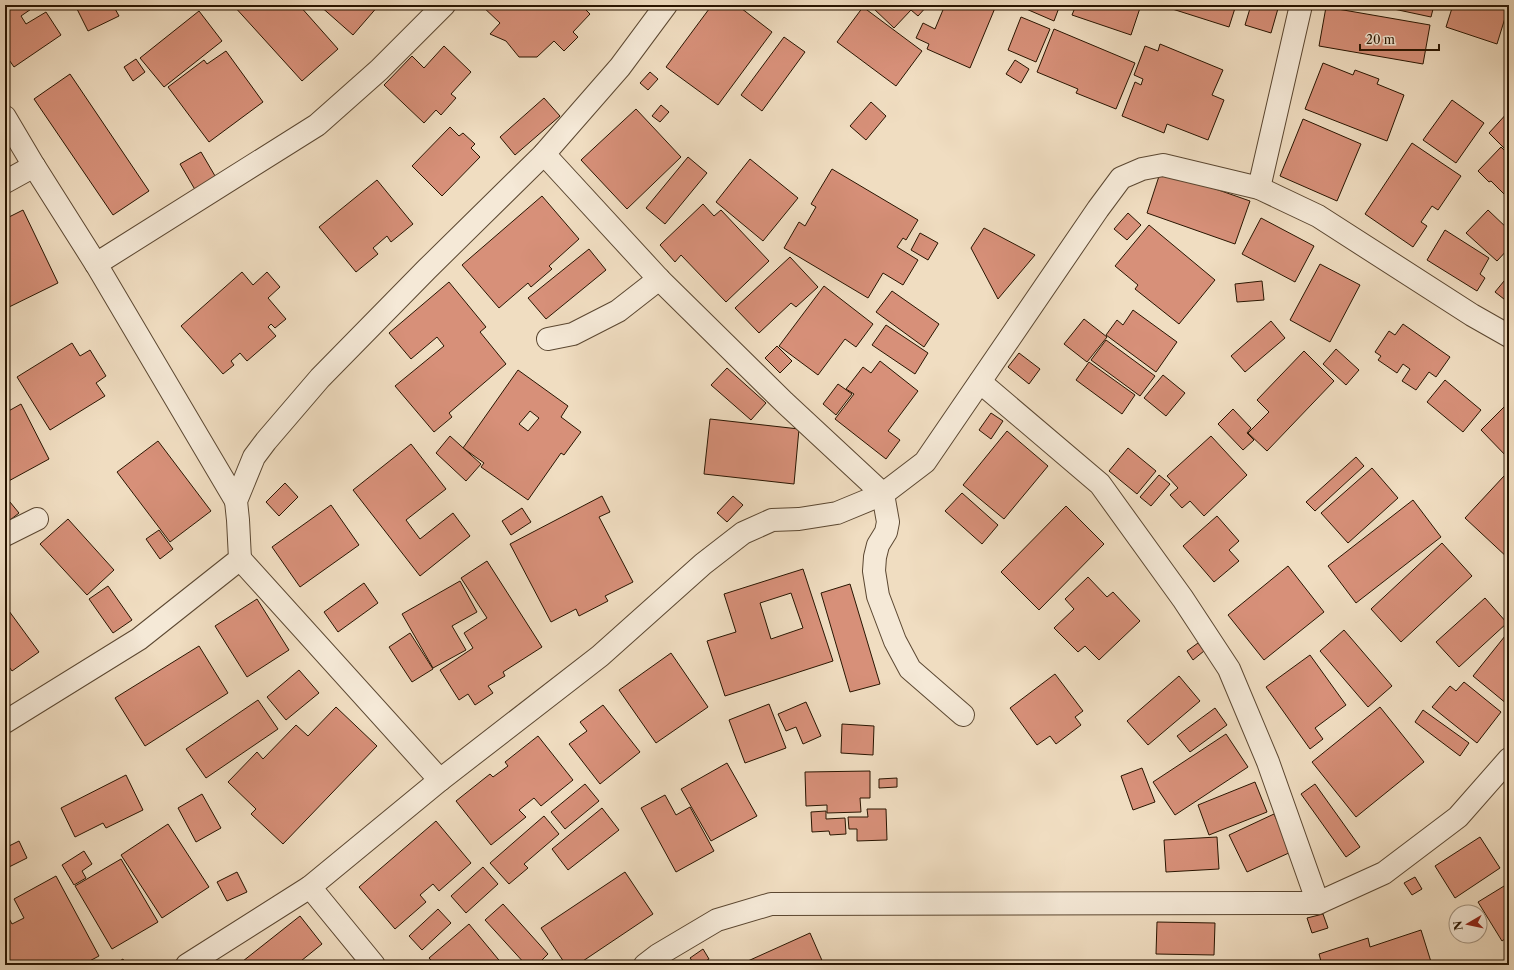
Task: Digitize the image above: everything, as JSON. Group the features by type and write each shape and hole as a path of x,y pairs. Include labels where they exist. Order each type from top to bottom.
{"street":[{"path":"96,264 316,125 379,70 444,5"},
{"path":"236,501 254,457 320,378 427,269 544,154 620,66 666,5"},
{"path":"1259,188 1301,5"},
{"path":"5,117 96,264 236,501 240,559 440,780"},
{"path":"544,154 659,279 784,402 883,494 888,522 886,532 878,545 874,571 880,602 895,641 910,669 963,715"},
{"path":"187,965 310,887 440,780 600,656 703,564 743,533 772,520 799,519 837,513 883,494 925,462 1098,209 1121,178 1142,169 1164,165 1259,188 1318,216 1472,316 1509,336"},
{"path":"5,182 34,166"},
{"path":"548,339 573,334 618,310 659,279"},
{"path":"980,382 1100,484 1187,605 1229,669 1268,762 1318,903"},
{"path":"5,535 37,519"},
{"path":"5,722 139,639 240,559"},
{"path":"645,965 658,955 717,920 771,904 1318,903 1384,873 1458,817 1509,759"},
{"path":"310,887 374,965"}],"building":[{"path":"5,5 37,5 21,16 26,24 46,12 61,35 14,67 5,54"},
{"path":"75,5 113,5 119,16 88,31"},
{"path":"233,5 299,5 338,49 302,81"},
{"path":"319,5 379,5 353,35"},
{"path":"481,5 581,5 590,14 573,32 578,37 564,51 554,41 537,57 519,57 506,41 490,34 500,23"},
{"path":"712,5 737,5 772,32 718,105 666,67"},
{"path":"876,5 928,5 918,16 911,10 894,28 873,8"},
{"path":"945,5 988,5 995,8 970,68 927,49 929,44 916,38 923,23 935,29"},
{"path":"1017,5 1060,5 1054,21"},
{"path":"1076,5 1141,5 1131,35 1072,15"},
{"path":"1166,5 1236,5 1229,27 1166,7"},
{"path":"1251,5 1279,5 1271,33 1245,25"},
{"path":"1375,5 1434,5 1431,17"},
{"path":"1453,5 1509,5 1497,44 1446,27"},
{"path":"863,7 922,51 896,86 837,42"},
{"path":"1326,7 1430,25 1423,64 1319,46"},
{"path":"199,11 222,41 164,87 140,58"},
{"path":"1021,17 1050,29 1036,62 1008,50"},
{"path":"1054,29 1135,63 1116,109 1076,93 1078,89 1037,72"},
{"path":"784,37 805,52 762,111 741,95"},
{"path":"1160,44 1223,70 1212,95 1224,100 1208,140 1167,124 1164,133 1122,116 1135,82 1141,85 1143,79 1134,75 1145,46 1158,51"},
{"path":"444,46 471,72 451,94 456,98 441,115 436,110 424,123 384,85 412,56 424,68"},
{"path":"226,51 263,102 209,142 168,87 204,60 207,64"},
{"path":"136,59 145,72 133,81 124,67"},
{"path":"1015,60 1029,69 1021,83 1006,74"},
{"path":"1323,63 1353,75 1355,70 1379,79 1377,84 1404,95 1387,141 1305,109"},
{"path":"650,72 658,79 648,90 640,83"},
{"path":"70,74 149,191 113,215 34,99"},
{"path":"544,98 560,116 515,155 500,137"},
{"path":"1452,100 1484,123 1456,163 1423,140"},
{"path":"871,102 886,116 866,140 850,126"},
{"path":"661,105 669,112 660,122 652,116"},
{"path":"636,109 681,157 627,209 581,160"},
{"path":"1509,111 1509,153 1489,133"},
{"path":"1303,119 1361,144 1337,201 1280,176"},
{"path":"450,127 459,136 463,133 475,144 471,148 480,157 442,196 412,166"},
{"path":"1412,143 1461,176 1438,210 1432,206 1421,222 1427,226 1413,247 1365,214"},
{"path":"1501,147 1509,155 1509,189 1504,194 1478,171"},
{"path":"201,152 218,181 197,193 180,164"},
{"path":"688,157 707,173 665,224 646,208"},
{"path":"750,159 798,198 763,241 716,202"},
{"path":"832,169 918,220 906,240 903,238 897,247 918,260 903,285 883,273 868,298 784,248 799,222 805,226 816,207 811,204"},
{"path":"1161,170 1250,201 1235,244 1147,213"},
{"path":"377,180 413,224 391,242 387,236 373,248 378,254 356,272 319,227"},
{"path":"542,196 579,239 549,266 552,269 531,287 528,283 499,308 462,265"},
{"path":"703,204 714,216 721,210 769,261 726,302 681,255 675,262 660,245"},
{"path":"23,210 58,283 5,309 5,219"},
{"path":"1488,210 1509,230 1509,248 1497,261 1466,233"},
{"path":"1128,213 1141,225 1127,240 1114,229"},
{"path":"1261,218 1314,246 1295,282 1242,254"},
{"path":"1149,225 1215,280 1179,324 1135,289 1138,285 1115,266"},
{"path":"984,228 1035,255 998,299 971,248"},
{"path":"1445,230 1489,258 1480,274 1485,278 1477,291 1427,260"},
{"path":"920,233 938,243 928,260 911,250"},
{"path":"589,249 606,270 546,319 528,298"},
{"path":"790,257 818,287 796,307 791,303 759,333 735,308"},
{"path":"1320,264 1360,285 1330,342 1290,320"},
{"path":"242,272 253,285 267,272 280,287 268,298 286,319 275,328 271,324 268,327 276,336 247,361 240,353 231,361 234,365 223,374 181,326"},
{"path":"1509,275 1509,303 1495,292"},
{"path":"1262,281 1264,300 1237,302 1235,284"},
{"path":"449,282 486,327 480,332 506,364 449,413 452,417 434,432 395,386 444,346 437,337 411,359 389,333"},
{"path":"824,286 873,324 856,347 845,339 818,375 779,346"},
{"path":"892,291 939,324 924,347 876,312"},
{"path":"1133,310 1177,342 1156,372 1106,335 1117,320 1123,325"},
{"path":"1084,319 1107,337 1087,362 1064,344"},
{"path":"1271,321 1285,338 1245,372 1231,356"},
{"path":"1403,324 1450,357 1436,377 1429,372 1416,390 1402,381 1410,369 1403,364 1397,373 1378,360 1381,356 1375,352 1389,331 1395,335"},
{"path":"886,325 928,353 915,374 872,345"},
{"path":"1106,340 1155,376 1140,396 1091,360"},
{"path":"72,343 80,356 90,350 106,376 96,383 105,396 50,430 17,377"},
{"path":"777,346 792,361 780,373 765,358"},
{"path":"1336,349 1359,370 1346,385 1323,364"},
{"path":"1304,351 1334,381 1267,451 1248,433 1269,412 1257,400"},
{"path":"1019,353 1040,369 1029,384 1008,367"},
{"path":"880,361 918,391 888,431 900,440 886,459 835,419 854,394 846,389 863,367 871,373"},
{"path":"1089,362 1135,395 1122,414 1076,380"},
{"path":"727,368 766,403 751,420 711,385"},
{"path":"518,370 568,406 561,417 581,432 564,455 561,453 528,500 481,467 484,463 463,448","holes":["530,411 539,418 528,431 519,424"]},
{"path":"1163,375 1185,393 1166,416 1144,398"},
{"path":"1445,380 1481,410 1463,432 1427,402"},
{"path":"838,384 852,394 836,415 823,404"},
{"path":"1509,402 1509,459 1481,430"},
{"path":"21,404 49,459 5,483 5,413"},
{"path":"1233,409 1251,428 1247,433 1254,440 1243,450 1218,424"},
{"path":"991,413 1003,421 991,439 979,430"},
{"path":"710,419 799,429 794,484 704,474"},
{"path":"1007,431 1048,466 1004,519 963,485"},
{"path":"450,436 481,464 466,481 436,453"},
{"path":"1211,436 1247,475 1204,516 1190,501 1182,508 1170,495 1178,488 1167,476"},
{"path":"158,441 211,511 170,542 117,472"},
{"path":"411,444 446,489 406,520 420,539 453,513 470,536 420,576 353,490"},
{"path":"1128,448 1156,471 1137,494 1109,471"},
{"path":"1356,457 1364,466 1315,511 1306,502"},
{"path":"1372,468 1398,498 1348,543 1321,513"},
{"path":"1159,475 1170,484 1151,506 1140,497"},
{"path":"1504,476 1509,481 1509,559 1465,518"},
{"path":"285,483 298,497 279,516 266,502"},
{"path":"962,493 998,525 982,544 945,511"},
{"path":"5,496 19,513 5,524"},
{"path":"602,496 610,512 599,517 633,582 605,596 608,601 579,616 576,609 551,622 510,544"},
{"path":"733,496 743,505 727,522 717,513"},
{"path":"1413,500 1441,537 1356,603 1328,566"},
{"path":"331,505 359,545 300,587 272,547"},
{"path":"1066,506 1104,544 1039,610 1001,572"},
{"path":"522,508 531,522 511,535 502,521"},
{"path":"1217,516 1239,541 1229,550 1239,561 1214,582 1183,546"},
{"path":"68,519 114,570 87,595 40,544"},
{"path":"159,530 173,549 160,559 146,539"},
{"path":"1442,543 1472,576 1401,642 1371,609"},
{"path":"487,561 542,647 503,672 505,676 488,686 493,693 475,705 468,694 459,700 440,670 473,648 464,633 487,618 461,578"},
{"path":"1288,566 1324,612 1264,660 1228,615"},
{"path":"803,569 833,661 725,696 707,641 736,632 724,594","holes":["791,593 803,628 771,639 760,603"]},
{"path":"1088,577 1107,597 1113,592 1140,621 1099,660 1085,646 1078,652 1054,628 1074,609 1065,599"},
{"path":"460,581 477,612 452,626 466,650 433,668 402,614"},
{"path":"364,583 378,603 338,632 324,612"},
{"path":"850,584 880,684 850,692 821,593"},
{"path":"108,586 132,620 113,633 89,599"},
{"path":"1485,598 1507,623 1459,667 1436,642"},
{"path":"257,599 289,650 247,677 215,626"},
{"path":"9,611 39,652 12,671 5,661 5,614"},
{"path":"1344,630 1392,686 1368,707 1320,651"},
{"path":"1509,631 1509,700 1507,704 1473,676"},
{"path":"410,633 433,669 412,682 389,647"},
{"path":"1198,643 1204,651 1193,660 1187,651"},
{"path":"199,646 228,693 145,746 115,698"},
{"path":"671,653 708,707 656,743 619,690"},
{"path":"1310,655 1346,705 1315,728 1323,739 1310,749 1266,687"},
{"path":"299,670 319,693 286,720 267,697"},
{"path":"1055,674 1083,711 1075,717 1081,725 1056,744 1050,736 1037,745 1010,708"},
{"path":"1179,676 1200,701 1148,745 1127,721"},
{"path":"1464,682 1501,712 1477,743 1432,707 1450,686 1456,691"},
{"path":"258,700 278,729 206,778 186,749"},
{"path":"806,702 821,736 803,744 796,727 786,731 778,714"},
{"path":"769,704 786,748 745,763 729,720"},
{"path":"603,705 640,752 600,784 569,744 587,731 580,722"},
{"path":"336,707 377,746 283,844 251,814 256,809 228,782 257,752 263,759 296,725 308,736"},
{"path":"1380,707 1424,762 1356,817 1312,762"},
{"path":"1215,708 1227,725 1190,752 1177,736"},
{"path":"1423,710 1469,743 1460,756 1415,722"},
{"path":"842,724 874,726 873,755 841,753"},
{"path":"1226,734 1248,767 1175,815 1153,782"},
{"path":"538,736 573,780 541,806 534,798 519,810 526,817 491,845 456,801 490,774 493,777 508,766 505,762"},
{"path":"727,763 757,816 711,841 681,789"},
{"path":"1142,768 1155,802 1133,810 1121,776"},
{"path":"870,771 870,798 860,798 861,812 827,813 827,805 806,806 805,772"},
{"path":"126,775 143,810 106,828 103,823 75,837 61,808"},
{"path":"897,778 897,787 879,788 879,779"},
{"path":"1255,782 1267,812 1209,835 1198,805"},
{"path":"585,784 599,801 565,829 551,812"},
{"path":"1315,784 1360,847 1346,857 1301,794"},
{"path":"202,794 221,828 196,842 178,808"},
{"path":"665,795 676,815 690,807 714,851 676,872 641,808"},
{"path":"602,808 619,830 568,870 552,849"},
{"path":"867,809 886,809 887,840 857,841 857,829 849,829 848,817 868,817"},
{"path":"826,811 826,819 845,818 846,834 830,835 829,831 812,832 811,812"},
{"path":"1274,814 1291,852 1247,872 1229,835"},
{"path":"544,816 559,834 524,864 528,868 509,884 490,863"},
{"path":"436,821 471,863 439,891 433,884 420,895 426,902 395,929 359,887"},
{"path":"168,824 209,887 162,918 121,855"},
{"path":"1217,837 1219,869 1166,872 1164,840"},
{"path":"1480,837 1500,868 1455,898 1435,866"},
{"path":"19,841 27,858 7,868 5,864 5,848"},
{"path":"84,851 92,864 82,871 86,878 74,885 62,865"},
{"path":"121,859 158,922 112,949 75,886"},
{"path":"483,867 498,884 466,913 451,896"},
{"path":"237,872 247,892 227,901 217,882"},
{"path":"625,872 653,914 577,965 566,965 541,928"},
{"path":"56,876 99,956 82,965 5,965 5,911 12,924 24,918 14,899"},
{"path":"1415,877 1422,889 1412,895 1404,883"},
{"path":"1509,883 1509,936 1502,941 1488,918 1488,904 1479,904 1478,902"},
{"path":"503,904 548,954 537,965 526,965 485,920"},
{"path":"438,909 451,923 422,950 409,936"},
{"path":"1323,914 1328,928 1312,933 1307,918"},
{"path":"300,916 322,944 296,965 238,965"},
{"path":"1157,922 1215,923 1214,955 1156,954"},
{"path":"469,924 503,965 435,965 429,958"},
{"path":"1421,930 1432,965 1322,965 1319,954 1368,938 1370,947"},
{"path":"810,933 824,965 739,965"},
{"path":"703,949 709,959 699,965 695,965 690,958"},
{"path":"123,959 126,965 113,965"}]}
